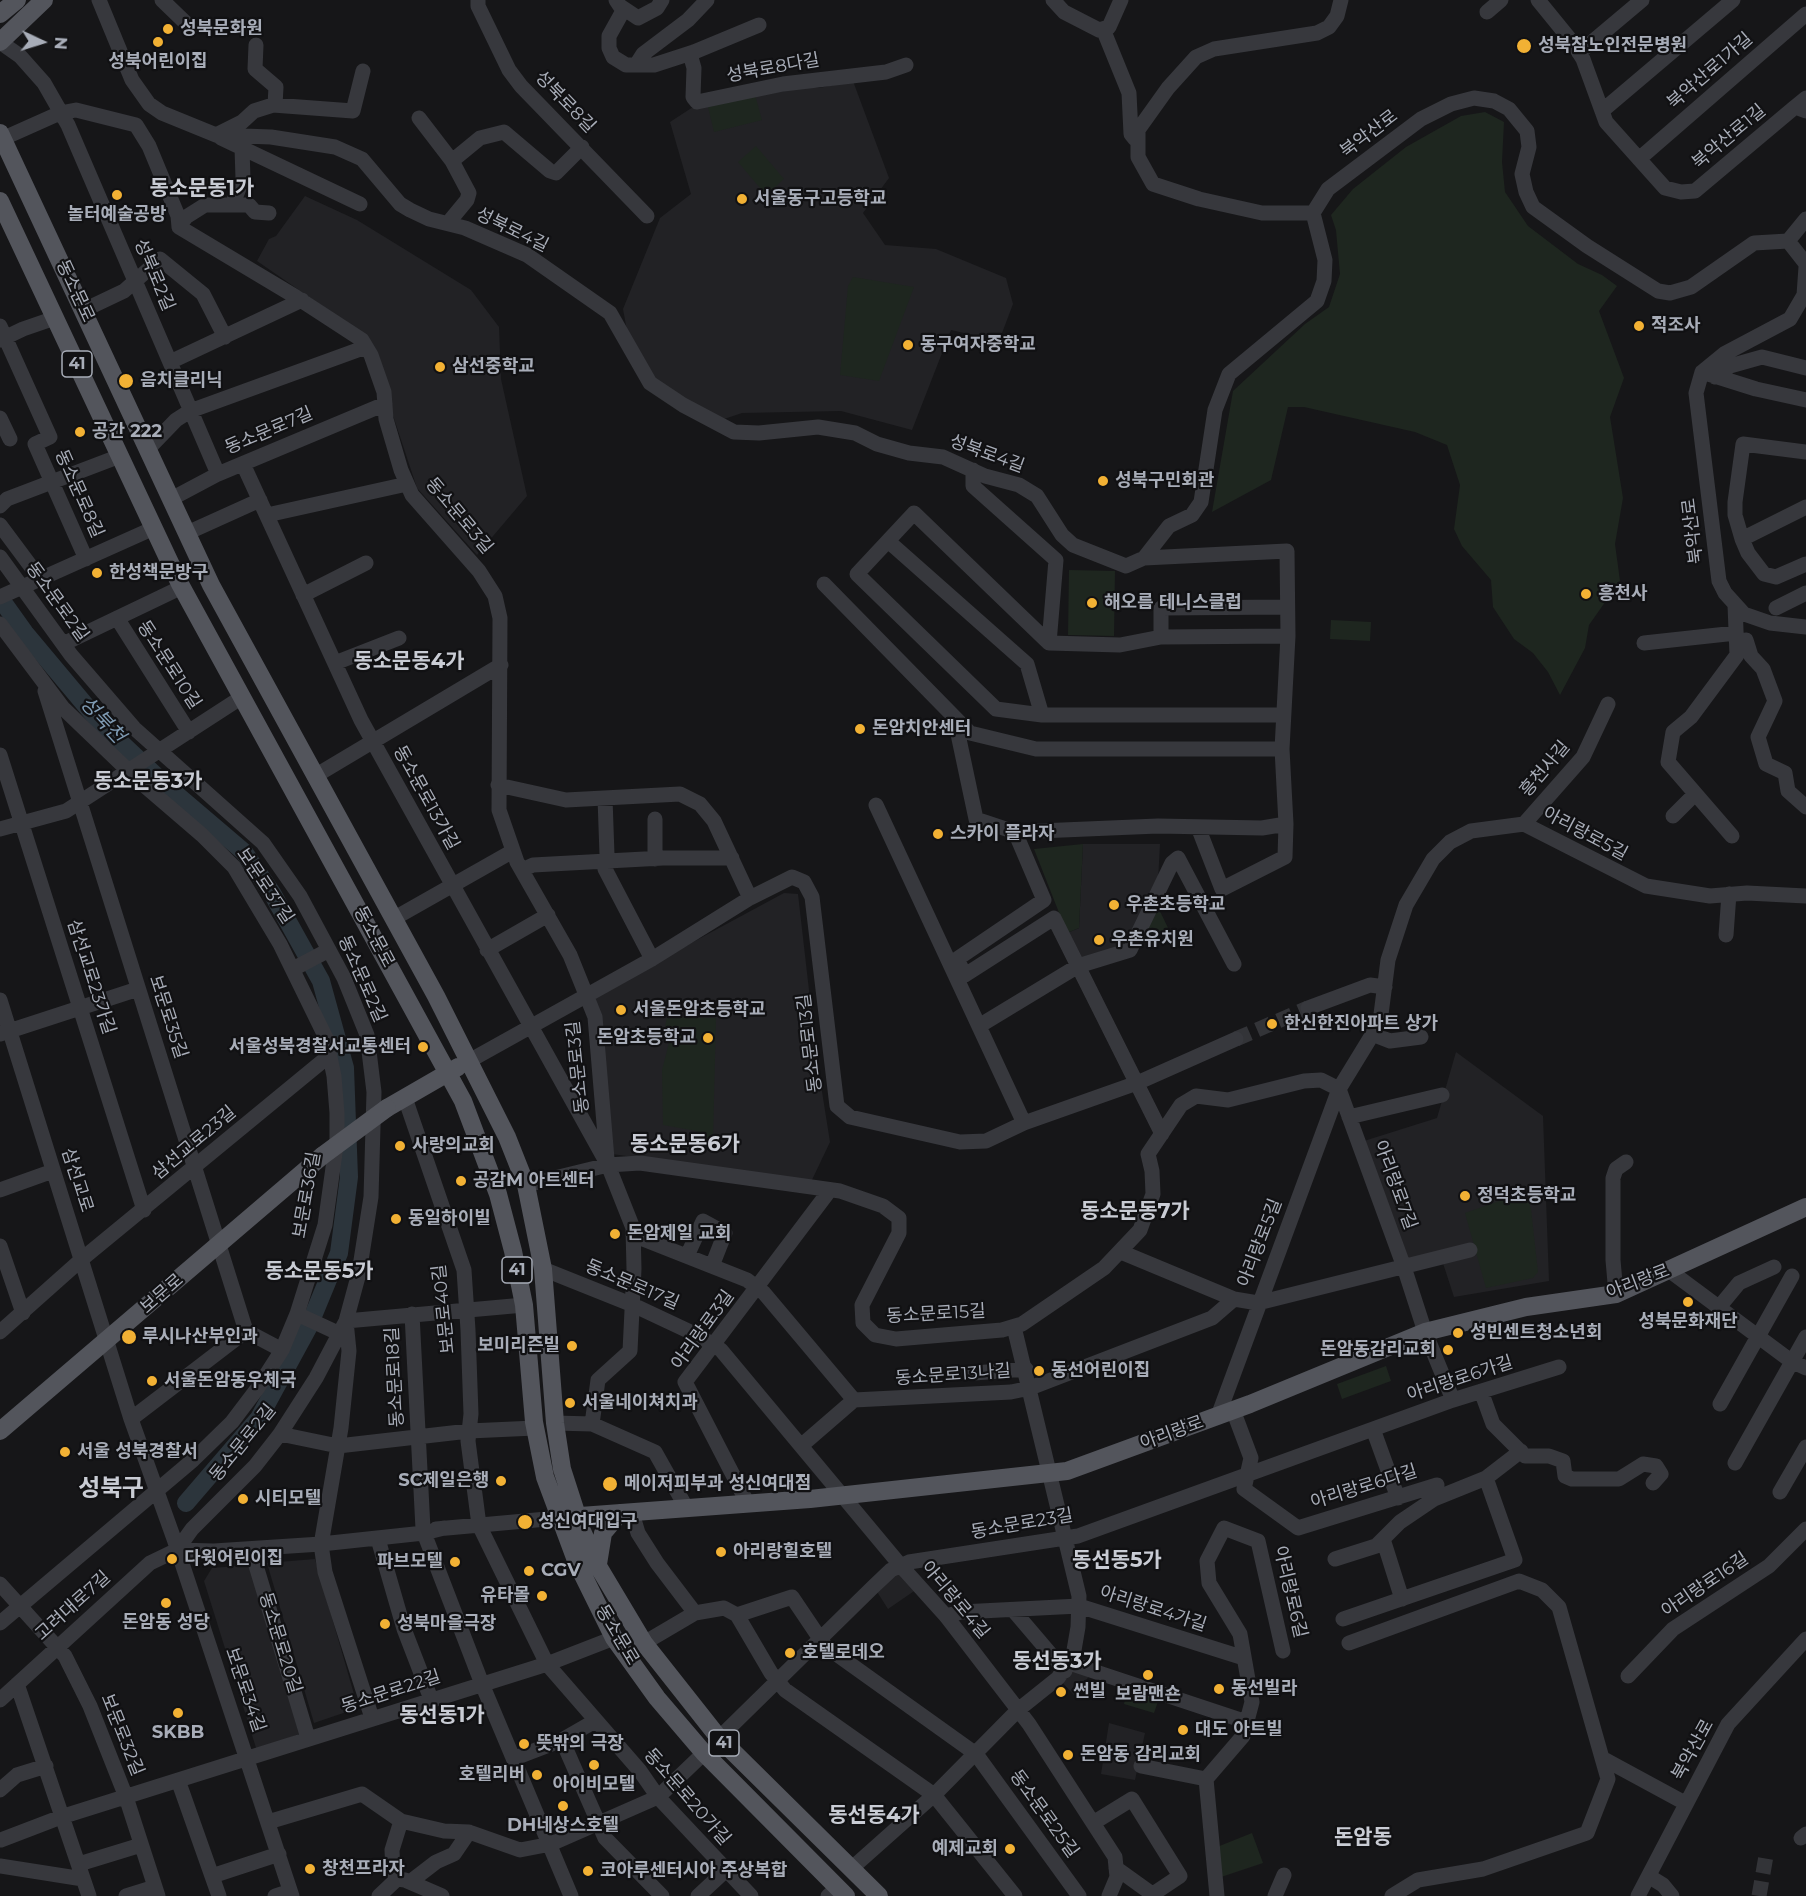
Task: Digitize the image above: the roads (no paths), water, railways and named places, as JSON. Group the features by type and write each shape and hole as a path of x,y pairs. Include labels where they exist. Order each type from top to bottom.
{"main road":[{"path":"1,13 17,0"},
{"path":"0,42 44,0"},
{"name":"동소문로","path":"2,136 211,585 393,919 507,1137 526,1185 543,1269 555,1423 562,1469 577,1517 598,1566 644,1643 719,1737 879,1896"},
{"name":"동소문로","path":"0,201 182,587 463,1101 498,1194 524,1305 535,1428 545,1477 558,1518 614,1638 657,1698 704,1753 837,1893"},
{"path":"405,1098 469,1061"},
{"name":"보문로","path":"0,1431 322,1156 387,1108 405,1098"},
{"name":"아리랑로","path":"577,1517 748,1504 1051,1474 1097,1461 1226,1413 1425,1332 1526,1307 1616,1294 1806,1207"},
{"path":"598,1566 603,1533 626,1513"},
{"path":"558,1518 577,1517"}],"street":[{"name":"성북로4길","path":"99,0 132,80 149,104 162,113 216,135 271,137 335,147 362,159 400,204 429,219 448,223 527,255 610,313 650,383 683,405 734,432 759,433 818,428 855,433 877,444 909,453 943,457 1018,485 1037,496 1062,535 1073,545 1126,566 1144,558 1287,551 1287,607"},
{"path":"162,0 191,28"},
{"name":"성북로8길","path":"478,0 478,6 509,70 535,101 647,216"},
{"path":"662,0 657,8 638,18 620,4 609,36 609,48 613,57 626,66 636,65 643,54 688,20 706,0"},
{"path":"1053,0 1064,12 1099,30 1108,27 1121,0"},
{"path":"1144,558 1169,526 1192,515 1201,502 1215,410 1229,374 1317,301 1323,281 1325,260 1313,213 1262,213 1199,199 1153,184 1138,157 1138,130 1196,57 1214,49 1317,33 1329,27 1337,16 1341,0"},
{"path":"1487,12 1501,0"},
{"path":"1579,53 1642,0"},
{"path":"1602,111 1733,0"},
{"name":"북악산로1길","path":"1544,2 1579,53 1606,122 1665,189 1681,192 1695,191 1802,106"},
{"name":"북악산로1가길","path":"1639,159 1806,14"},
{"name":"성북로8다길","path":"636,65 654,65 690,54 759,25"},
{"path":"1103,29 1129,93 1131,134 1138,142"},
{"name":"성북로2길","path":"0,42 20,57 44,83 68,125 218,474"},
{"path":"256,45 255,69 276,87 275,105"},
{"name":"성북로8다길","path":"690,54 694,68 693,97 697,102 783,84 886,72 906,65"},
{"path":"216,135 242,122 254,111 275,105 347,113 353,111 363,71"},
{"name":"북악산로","path":"1313,213 1328,189 1421,119 1451,104 1474,98 1494,101 1509,109 1527,131 1529,147 1522,174 1526,192 1533,207 1587,246 1658,291 1670,293 1691,287 1754,243 1788,241"},
{"path":"2,136 60,113 76,110 136,124 153,156 178,216 179,226"},
{"path":"418,118 452,160 480,138 504,132 549,171 556,173 582,147"},
{"path":"216,135 360,204"},
{"path":"232,205 243,179 242,148"},
{"name":"성북로4길","path":"448,223 467,200 469,193 452,160"},
{"path":"179,226 186,217 205,205 249,205 255,212 269,213"},
{"path":"1708,374 1724,354 1790,319 1804,295 1806,265 1788,241 1806,219"},
{"name":"동소문로3길","path":"179,226 302,300 362,340 384,392 386,419 412,495 479,571 495,596 500,618 498,785 500,810 513,851 570,954 595,1017 608,1165"},
{"path":"84,310 136,283 160,259 203,294 225,337"},
{"path":"170,362 302,300"},
{"path":"2,335 55,318"},
{"name":"동소문로8길","path":"2,335 50,437 36,444 86,559"},
{"path":"148,449 176,420 190,411 366,347"},
{"path":"1708,374 1762,357 1806,368"},
{"path":"1708,374 1806,400"},
{"name":"북악산로","path":"1708,374 1696,393 1719,581 1725,594 1744,614 1770,624 1806,627"},
{"name":"동소문로7길","path":"171,499 218,474 385,404"},
{"path":"0,418 10,439"},
{"path":"1806,452 1743,444 1735,502 1735,516 1742,539 1748,553 1764,574 1776,577 1788,574 1806,564"},
{"path":"0,506 7,499 120,456"},
{"name":"동소문로13가길","path":"243,464 373,741 529,1026"},
{"path":"973,470 973,486 1056,560 1049,643"},
{"path":"267,516 407,484"},
{"path":"187,533 260,500"},
{"path":"1742,539 1806,507"},
{"path":"1283,715 1042,715 996,708 857,574 914,513 1049,643 1120,645 1161,637 1288,636"},
{"path":"0,525 41,580"},
{"name":"동소문로8길","path":"0,597 154,528"},
{"path":"888,541 1027,664 1042,715"},
{"name":"동소문로2길","path":"0,557 63,644 134,728 158,752 263,843 300,896 344,978 367,1035 374,1092 371,1197 359,1273 342,1327 316,1378 280,1434 255,1466 176,1544"},
{"path":"303,595 366,563"},
{"path":"1776,608 1804,595 1788,574"},
{"path":"824,584 970,733 1036,749 1282,749"},
{"path":"63,644 182,587"},
{"path":"1735,605 1741,636 1751,656 1763,669 1775,701 1758,736 1767,764 1785,773 1788,791 1806,807"},
{"path":"1161,637 1161,608 1287,607 1288,636 1282,749 1286,857 1222,889 1198,827"},
{"name":"동소문로10길","path":"117,618 189,732"},
{"name":"보문로37길","path":"0,624 63,708 234,867 293,969 326,1038 334,1076 337,1139"},
{"path":"1644,643 1741,636"},
{"path":"1731,836 1668,762 1673,732 1691,717 1737,655 1741,636"},
{"path":"335,663 399,638"},
{"path":"315,776 501,665"},
{"name":"보문로35길","path":"40,677 246,1331"},
{"name":"동소문로10길","path":"130,770 242,697"},
{"name":"흥천사길","path":"1524,824 1583,757 1608,704"},
{"path":"955,720 976,819 1015,832 1198,827 1262,828 1286,824"},
{"name":"삼선교로23가길","path":"0,755 144,1210"},
{"path":"0,829 66,811 130,770"},
{"path":"498,785 548,799 680,794 700,804 714,821 750,898"},
{"path":"1673,816 1695,794"},
{"path":"605,798 607,861 605,869 652,959"},
{"path":"876,805 1024,1123 1137,1083 1236,1039"},
{"path":"655,819 655,859"},
{"name":"아리랑로5길","path":"1226,1413 1258,1303 1339,1089 1380,1022 1388,960 1406,905 1433,859 1450,842 1471,831 1524,824 1646,886 1710,896 1729,894 1806,896"},
{"path":"1015,832 1044,900 957,960 965,975 1054,918 1162,1134"},
{"path":"393,919 513,851"},
{"path":"522,870 533,865 732,858"},
{"path":"979,1026 1078,966 1130,950 1172,863 1178,858 1234,964"},
{"name":"동소문로13길","path":"469,1061 652,959 750,898 792,878 804,882 812,897 837,1106 850,1117 960,1142 986,1140 1024,1123"},
{"path":"1726,935 1729,894"},
{"path":"487,950 548,915"},
{"path":"293,969 329,950"},
{"path":"1314,1005 1370,986 1385,987"},
{"path":"5,1032 138,989"},
{"name":"삼선교로","path":"0,1000 5,1032 108,1341"},
{"path":"529,1026 608,1165 633,1228 633,1305 630,1351 598,1380 592,1424"},
{"path":"1372,1034 1390,1041 1421,1037"},
{"name":"삼선교로23길","path":"0,1332 82,1259 330,1055"},
{"name":"동소문로15길","path":"526,1185 608,1165 640,1163 830,1190 883,1206 899,1218 899,1233 862,1305 863,1323 875,1335 896,1339 1014,1327 1022,1324 1104,1268 1140,1230 1152,1194 1148,1154 1180,1105 1196,1096 1228,1100 1304,1081 1322,1080 1339,1089"},
{"name":"아리랑로7길","path":"1339,1089 1404,1267 1425,1332"},
{"path":"1349,1118 1443,1095"},
{"name":"보문로40길","path":"405,1098 464,1270 469,1431 479,1525"},
{"name":"보문로36길","path":"0,1623 21,1609 193,1460 232,1422 282,1350 297,1314 325,1225 337,1139"},
{"path":"1616,1294 1613,1179 1616,1169 1626,1162"},
{"path":"0,1190 53,1171"},
{"name":"아리랑로3길","path":"748,1504 685,1382 830,1190"},
{"path":"687,1256 703,1221 725,1233 712,1266"},
{"path":"633,1235 747,1280 757,1288 854,1400 802,1445"},
{"path":"0,1246 3,1264 23,1313"},
{"path":"1404,1267 1470,1250"},
{"path":"1121,1252 1234,1299 1258,1303"},
{"name":"아리랑로5길","path":"1258,1303 1404,1267"},
{"path":"1720,1306 1739,1283 1774,1267"},
{"name":"동소문로17길","path":"543,1269 633,1305 721,1350 844,1495"},
{"path":"1670,1271 1791,1361 1806,1368"},
{"path":"1720,1404 1792,1276"},
{"name":"동소문로13나길","path":"854,1400 1011,1392 1030,1388 1212,1318 1234,1299"},
{"path":"297,1314 342,1327 412,1314 467,1312 524,1305"},
{"name":"동소문로18길","path":"412,1314 424,1531 482,1684 571,1896"},
{"path":"342,1327 349,1351 338,1446 322,1541 325,1572 372,1718"},
{"path":"852,1868 934,1795 1017,1710 1067,1667 1073,1656 1079,1606 1066,1538 1014,1327"},
{"path":"131,1419 246,1331 282,1350"},
{"path":"1425,1332 1453,1400"},
{"path":"1735,1463 1806,1337"},
{"path":"108,1341 131,1419 156,1490"},
{"name":"아리랑로6가길","path":"1249,1474 1453,1400 1560,1367"},
{"path":"974,1373 1026,1369"},
{"path":"1481,1391 1493,1424 1526,1456 1549,1456 1563,1461 1566,1476 1572,1479 1619,1479 1643,1464 1656,1466 1661,1474 1653,1483"},
{"path":"1226,1413 1251,1458 1249,1474"},
{"path":"555,1423 592,1424 656,1452 687,1509"},
{"name":"동소문로18길","path":"280,1434 338,1446 469,1431 535,1428"},
{"path":"1373,1429 1398,1498"},
{"path":"1780,1491 1806,1447"},
{"path":"1335,1559 1376,1546 1400,1522 1434,1499 1486,1478 1521,1451"},
{"name":"아리랑로6다길","path":"1249,1474 1245,1489 1298,1528 1437,1485"},
{"name":"동소문로23길","path":"719,1737 873,1587 909,1562 1066,1538 1249,1474"},
{"path":"1392,1896 1418,1880 1483,1869 1587,1833 1608,1779 1558,1607 1542,1590 1520,1581 1354,1642 1348,1617 1515,1560 1486,1478"},
{"name":"보문로34길","path":"156,1490 248,1758 291,1894 275,1896"},
{"name":"아리랑로4길","path":"844,1495 901,1566 946,1616 1029,1724 1115,1857 1116,1868"},
{"path":"626,1513 657,1563 695,1613"},
{"path":"209,1549 378,1539 444,1528 558,1518"},
{"name":"동소문로20가길","path":"479,1525 548,1664 640,1771 658,1797 725,1871 751,1896"},
{"name":"아리랑로6길","path":"1244,1658 1240,1634 1209,1582 1207,1561 1224,1528 1258,1540 1283,1651"},
{"name":"아리랑로16길","path":"1628,1676 1673,1629 1769,1566 1806,1529"},
{"path":"176,1544 209,1549 251,1549 424,1531"},
{"path":"378,1539 404,1629 431,1699"},
{"path":"1383,1539 1402,1599"},
{"name":"고려대로7길","path":"0,1700 55,1646 150,1563 176,1544"},
{"name":"동소문로20길","path":"251,1549 308,1738"},
{"path":"0,1584 21,1609"},
{"name":"동소문로","path":"644,1643 695,1613 724,1608 737,1615 792,1597 821,1639"},
{"name":"아리랑로4가길","path":"946,1616 962,1612 1079,1606 1244,1658"},
{"name":"보문로32길","path":"21,1609 65,1656 90,1706 126,1797 157,1892 126,1896"},
{"path":"1013,1610 1067,1667 1247,1722"},
{"path":"737,1615 784,1690 934,1795 1015,1896"},
{"name":"동소문로22길","path":"0,1841 61,1817 548,1664 614,1638"},
{"path":"821,1639 825,1646 976,1754"},
{"name":"북악산로","path":"1638,1896 1650,1877 1685,1803 1728,1724 1806,1639"},
{"path":"1217,1896 1206,1779 1243,1736 1252,1702 1244,1658"},
{"path":"17,1684 89,1896"},
{"path":"515,1758 562,1740 595,1721"},
{"path":"562,1740 605,1838 662,1896"},
{"path":"268,1822 362,1794 401,1821 444,1831 469,1832 520,1850 551,1844 658,1797 704,1753"},
{"name":"동소문로25길","path":"976,1754 1079,1896"},
{"path":"1602,1758 1685,1803"},
{"path":"0,1790 17,1775 46,1766"},
{"path":"1141,1766 1206,1779"},
{"path":"178,1780 219,1896"},
{"path":"1093,1823 1132,1799 1180,1876 1154,1895 1116,1868"},
{"path":"401,1821 392,1850 393,1872 404,1880 442,1896"},
{"path":"379,1896 436,1862 454,1854 469,1832"},
{"path":"0,1866 81,1872 141,1845"},
{"path":"212,1876 279,1854"},
{"path":"1109,1896 1117,1877 1116,1868"},
{"path":"698,1896 725,1871"},
{"path":"1275,1896 1284,1875"},
{"path":"1650,1877 1663,1885 1672,1896"}],"waterway":[{"name":"성북천","path":"0,598 25,633 102,725 170,789 244,852 272,893 321,981 345,1068 349,1177 339,1253 308,1328 259,1418 186,1503"}],"tunnel":[{"path":"1236,1039 1308,1008"},
{"path":"1759,1896 1766,1856"}],"place":[{"name":"성북문화원","path":"168,29"},
{"name":"성북어린이집","path":"158,42"},
{"name":"성북참노인전문병원","path":"1524,46"},
{"name":"놀터예술공방","path":"117,195"},
{"name":"서울동구고등학교","path":"742,199"},
{"name":"적조사","path":"1639,326"},
{"name":"동구여자중학교","path":"908,345"},
{"name":"삼선중학교","path":"440,367"},
{"name":"음치클리닉","path":"126,381"},
{"name":"공간 222","path":"80,432"},
{"name":"성북구민회관","path":"1103,481"},
{"name":"한성책문방구","path":"97,573"},
{"name":"흥천사","path":"1586,594"},
{"name":"해오름 테니스클럽","path":"1092,603"},
{"name":"돈암치안센터","path":"860,729"},
{"name":"스카이 플라자","path":"938,834"},
{"name":"우촌초등학교","path":"1114,905"},
{"name":"우촌유치원","path":"1099,940"},
{"name":"서울돈암초등학교","path":"621,1010"},
{"name":"한신한진아파트 상가","path":"1272,1024"},
{"name":"돈암초등학교","path":"708,1038"},
{"name":"서울성북경찰서교통센터","path":"423,1047"},
{"name":"사랑의교회","path":"400,1146"},
{"name":"공감M 아트센터","path":"461,1181"},
{"name":"정덕초등학교","path":"1465,1196"},
{"name":"동일하이빌","path":"396,1219"},
{"name":"돈암제일 교회","path":"615,1234"},
{"name":"성북문화재단","path":"1688,1302"},
{"name":"성빈센트청소년회","path":"1458,1333"},
{"name":"루시나산부인과","path":"129,1337"},
{"name":"보미리즌빌","path":"572,1346"},
{"name":"돈암동감리교회","path":"1448,1350"},
{"name":"동선어린이집","path":"1039,1371"},
{"name":"서울돈암동우체국","path":"152,1381"},
{"name":"서울네이쳐치과","path":"570,1403"},
{"name":"서울 성북경찰서","path":"65,1452"},
{"name":"SC제일은행","path":"501,1481"},
{"name":"메이저피부과 성신여대점","path":"610,1484"},
{"name":"시티모텔","path":"243,1499"},
{"name":"성신여대입구","path":"525,1522"},
{"name":"아리랑힐호텔","path":"721,1552"},
{"name":"다윗어린이집","path":"172,1559"},
{"name":"파브모텔","path":"455,1562"},
{"name":"CGV","path":"529,1571"},
{"name":"유타몰","path":"542,1596"},
{"name":"돈암동 성당","path":"166,1603"},
{"name":"성북마을극장","path":"385,1624"},
{"name":"호텔로데오","path":"790,1653"},
{"name":"보람맨숀","path":"1148,1675"},
{"name":"동선빌라","path":"1219,1689"},
{"name":"썬빌","path":"1061,1692"},
{"name":"SKBB","path":"178,1713"},
{"name":"대도 아트빌","path":"1183,1730"},
{"name":"뜻밖의 극장","path":"524,1744"},
{"name":"돈암동 감리교회","path":"1068,1755"},
{"name":"아이비모텔","path":"594,1765"},
{"name":"호텔리버","path":"537,1775"},
{"name":"DH네상스호텔","path":"563,1806"},
{"name":"예제교회","path":"1010,1849"},
{"name":"창천프라자","path":"310,1869"},
{"name":"코아루센터시아 주상복합","path":"588,1871"}],"district":[{"name":"동소문동1가","path":"202,189"},
{"name":"동소문동4가","path":"409,662"},
{"name":"동소문동3가","path":"148,782"},
{"name":"동소문동6가","path":"685,1145"},
{"name":"동소문동7가","path":"1135,1212"},
{"name":"동소문동5가","path":"319,1272"},
{"name":"성북구","path":"111,1489"},
{"name":"동선동5가","path":"1117,1561"},
{"name":"동선동3가","path":"1057,1662"},
{"name":"동선동1가","path":"442,1716"},
{"name":"동선동4가","path":"874,1816"},
{"name":"돈암동","path":"1363,1838"}]}
